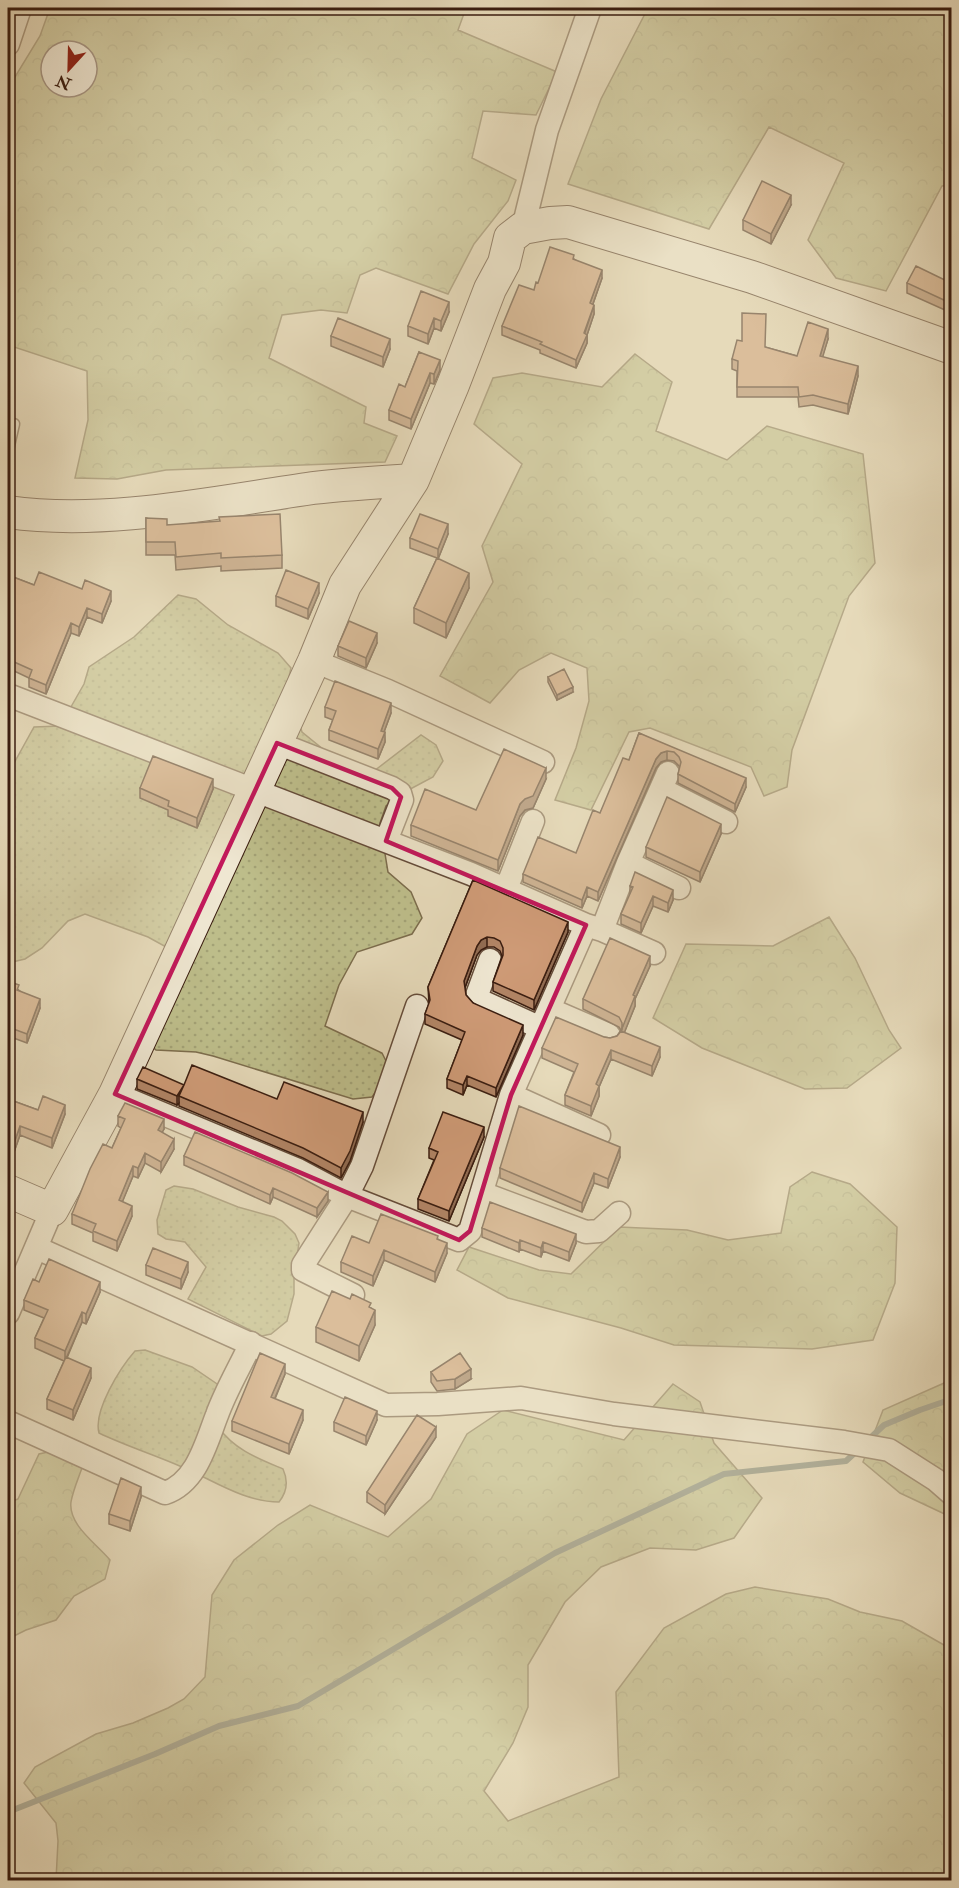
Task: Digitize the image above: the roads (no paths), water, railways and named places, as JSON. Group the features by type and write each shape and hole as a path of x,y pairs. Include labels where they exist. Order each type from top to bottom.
{"street":[{"path":"8,44 20,8"},
{"path":"523,228 547,130 590,8"},
{"path":"8,1313 52,1210 115,1094 277,743 345,585 413,480 490,289 504,263 510,238 523,228 568,222 752,277 951,348"},
{"path":"8,512 33,515 108,514 315,488 413,480"},
{"path":"314,661 388,691 543,762"},
{"path":"8,695 386,841 506,889 654,953"},
{"path":"277,743 400,793 402,800 386,841"},
{"path":"115,1094 298,1170 347,1196 459,1240 470,1231 511,1095 545,1018 628,863 665,781 726,822"},
{"path":"506,889 533,821"},
{"path":"628,863 679,888"},
{"path":"490,960 477,995 478,1000 609,1035"},
{"path":"353,1295 302,1268 347,1196 362,1166 417,1006"},
{"path":"511,1095 598,1135"},
{"path":"8,1191 52,1210"},
{"path":"482,1193 586,1232 599,1231 619,1213"},
{"path":"37,1248 386,1405 521,1398 614,1414 844,1442 889,1450 936,1480 951,1494"},
{"path":"8,1422 165,1493 177,1489 201,1457 217,1414 251,1343"}],"lane":[{"path":"8,450 14,424"}],"waterway":[{"path":"867,1441 884,1425 952,1399"},
{"path":"8,1812 219,1726 298,1706 555,1553 724,1474 846,1461 858,1450"}]}
